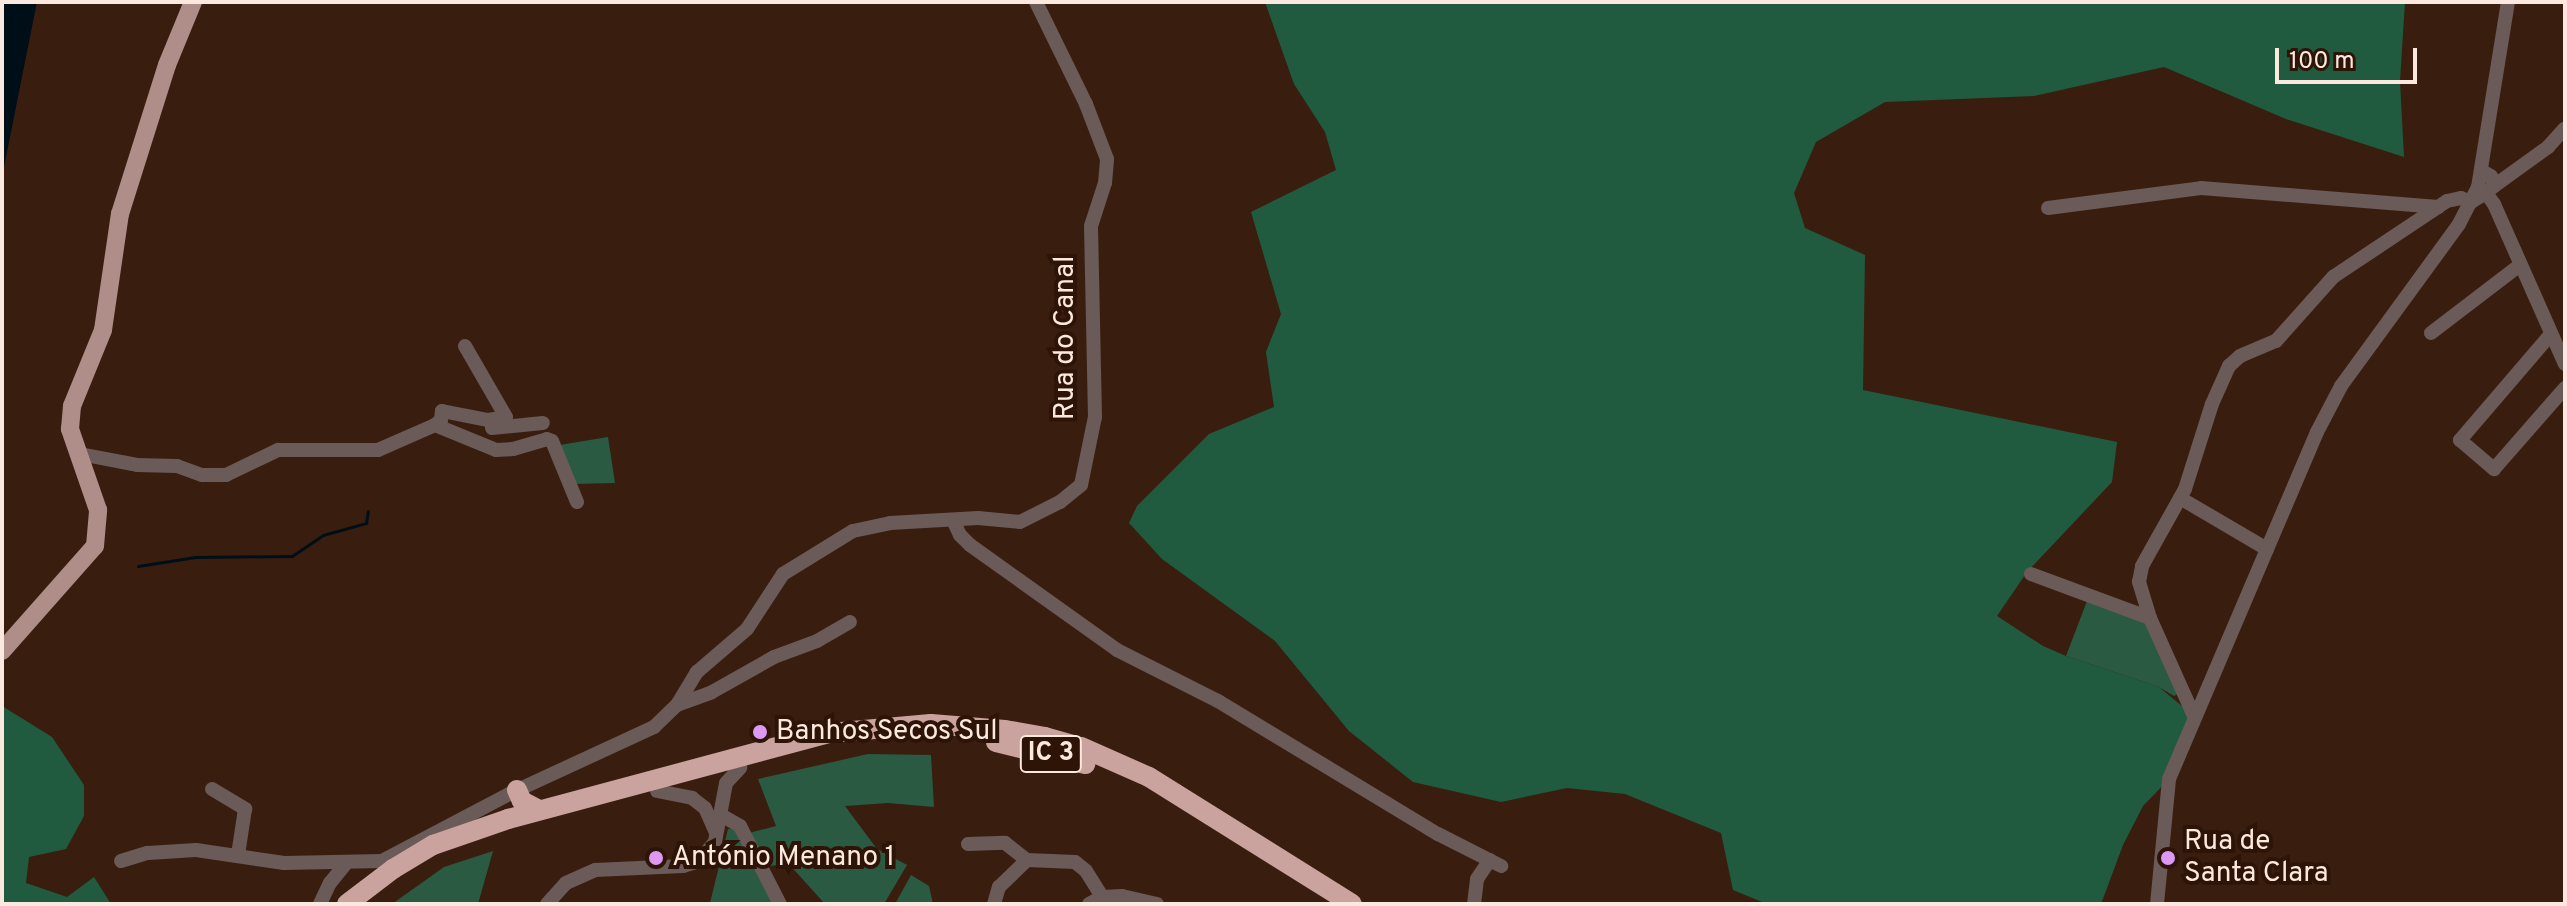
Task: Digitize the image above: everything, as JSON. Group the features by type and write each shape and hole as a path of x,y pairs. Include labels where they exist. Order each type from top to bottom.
{"highway":[{"name":"IC 3","path":"347,904 393,869 433,845 508,819 830,733 931,724 1005,730 1081,747 1149,777 1352,904"},
{"name":"IC 3","path":"373,900 439,858 487,839 740,768 868,740 931,737 1003,743 1040,751 1076,760 1143,788 1327,904"},
{"path":"513,792 539,810"},
{"path":"508,819 513,792"}],"main road":[{"path":"2,651 74,574 95,546 98,510 70,429 72,406 103,330 120,214 167,65 193,2"}],"street":[{"name":"Rua do Canal","path":"121,861 172,851 238,855 284,863 382,861 513,792 654,727 677,705 697,672 747,629 783,574 853,531 890,523 953,520 1020,522 1060,502 1081,485 1095,417 1091,226 1105,183 1107,159 1086,104 1036,2"},
{"path":"2508,2 2481,194 2520,265 2565,364"},
{"path":"2194,716 2150,618 2139,582 2142,566 2180,498 2229,366 2240,356 2276,341 2333,277 2391,242 2438,207 2456,198 2481,194 2548,147 2565,128"},
{"path":"2157,904 2169,779 2267,549 2341,386 2481,194 2491,176 2482,171"},
{"path":"2048,208 2201,188 2438,207"},
{"path":"2431,333 2520,265"},
{"path":"2551,334 2460,440 2494,469 2565,388"},
{"path":"438,423 442,411 488,420 506,417 465,346"},
{"path":"438,423 496,450 513,449 547,439 552,441 577,502"},
{"path":"80,454 137,465 177,466 202,475 226,475 278,450 378,450 438,423 487,429 543,423"},
{"path":"2180,498 2267,549"},
{"path":"953,520 960,535 970,545 1117,650 1218,701 1438,834 1495,863 1477,879 1474,904"},
{"path":"2031,574 2150,618"},
{"path":"677,705 712,692 774,657 817,641 850,622"},
{"path":"547,904 566,883 595,870 683,866 699,861 710,851 721,815 726,783 740,768"},
{"path":"212,789 245,809 238,855"},
{"path":"657,791 692,798 705,808 716,833"},
{"path":"721,815 740,826 780,904"},
{"path":"968,844 1005,843 1027,860 1075,862 1086,871 1096,901 1122,896 1157,904"},
{"path":"994,904 999,887 1027,860"},
{"path":"320,904 330,883 346,863"}],"green space":[{"path":"1265,2 2405,2 2400,81 2404,157 2286,119 2164,67 2034,96 1885,102 1816,142 1794,193 1805,228 1865,255 1863,390 2117,442 2112,482 2027,572 1997,616 2043,646 2159,687 2194,716 2169,779 2143,806 2123,845 2101,904 1767,904 1733,890 1721,833 1625,794 1567,788 1501,802 1413,782 1349,731 1275,641 1162,559 1129,523 1137,506 1209,434 1274,407 1266,352 1281,314 1251,212 1336,170 1325,132 1294,84"},
{"path":"608,437 615,483 573,484 560,445"},
{"path":"2087,601 2150,624 2181,692 2174,696 2159,687 2066,656"},
{"path":"2,706 52,737 84,785 84,816 66,849 29,857 26,883 67,897 94,877 111,904 2,904"},
{"path":"868,754 931,755 934,807 888,803 845,806 877,849 907,865 884,904 825,904 788,863 765,867 749,833 776,826 758,779"},
{"path":"738,828 775,904 690,904 710,903 728,829"},
{"path":"493,851 478,904 392,904 444,867"},
{"path":"911,875 929,886 933,904 895,904"}],"shaded area":[{"path":"2,2 37,2 2,177"}],"waterway":[{"path":"138,566 195,557 292,556 323,535 366,523 368,511"}],"place":[{"name":"Banhos Secos Sul","path":"760,732"},
{"name":"António Menano 1","path":"656,858"},
{"name":"Rua de Santa Clara","path":"2168,858"}]}
